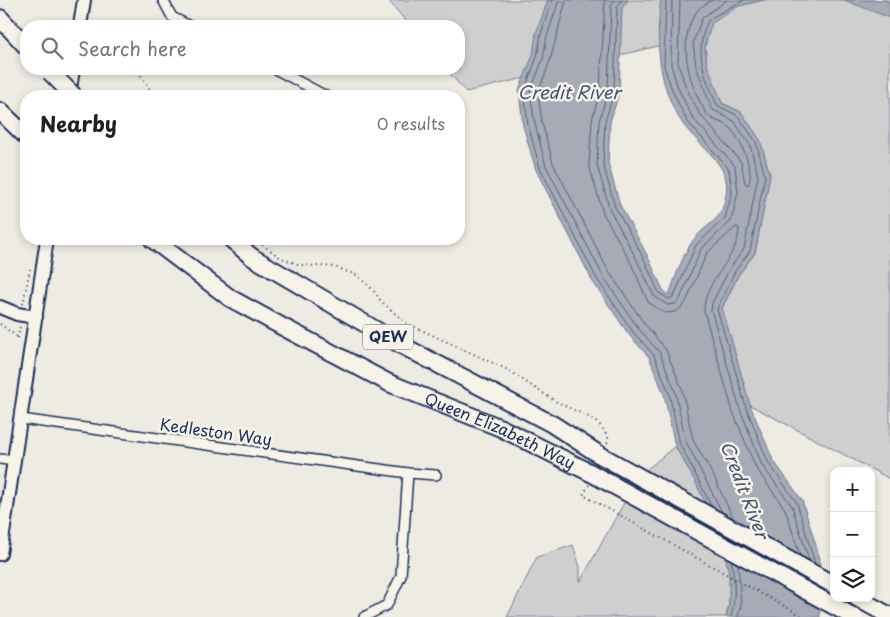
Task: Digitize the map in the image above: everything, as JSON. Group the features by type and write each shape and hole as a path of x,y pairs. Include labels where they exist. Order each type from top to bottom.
{"highway":[{"path":"0,18 20,40"},
{"path":"53,75 68,90"},
{"path":"0,110 20,130"},
{"name":"Queen Elizabeth Way","path":"160,245 230,298 281,326 390,383 501,428 854,617"},
{"name":"Queen Elizabeth Way","path":"238,245 252,257 403,346 604,452 830,583"},
{"path":"864,602 890,616"}],"main road":[{"path":"81,20 84,0"},
{"path":"70,90 72,75"},
{"path":"0,554 46,245"},
{"path":"0,307 17,314 36,318"}],"street":[{"path":"163,0 172,17 178,20"},
{"path":"286,75 315,90"},
{"name":"Kedleston Way","path":"21,420 408,473 436,475"},
{"path":"0,458 15,461"},
{"path":"364,617 387,605 401,576 408,473"}],"path":[{"path":"140,75 150,90"},
{"path":"263,245 281,258 301,265 334,267 357,275 373,290 381,302 406,323 508,370 555,401 591,418 602,427 608,438 604,452"},
{"path":"0,324 19,338 19,332"},
{"path":"592,476 582,496 804,617"}],"shaded area":[{"path":"388,0 890,0 890,479 875,471 875,467 867,467 750,405 722,308 739,274 755,253 770,175 760,140 741,112 722,103 714,87 706,61 705,52 708,34 466,92 451,75 465,75 465,20 405,20"},
{"path":"675,446 708,507 725,550 729,572 730,595 726,617 507,617 537,557 573,545 580,567 580,582 639,476"}],"water":[{"name":"Credit River","path":"548,0 628,0 622,8 619,93 610,122 608,163 620,205 647,255 663,290 669,295 688,248 697,235 717,218 721,212 727,184 719,165 683,124 668,95 660,64 658,32 661,0 764,0 739,6 712,23 705,45 707,64 722,103 741,112 760,140 770,175 755,253 739,274 722,308 750,405 773,460 802,500 820,559 820,617 726,617 729,605 729,573 721,537 695,481 675,446 664,394 649,357 629,335 593,282 536,170 523,126 519,90 533,55 536,33"},
{"path":"844,0 886,0 890,3 890,18"}]}
